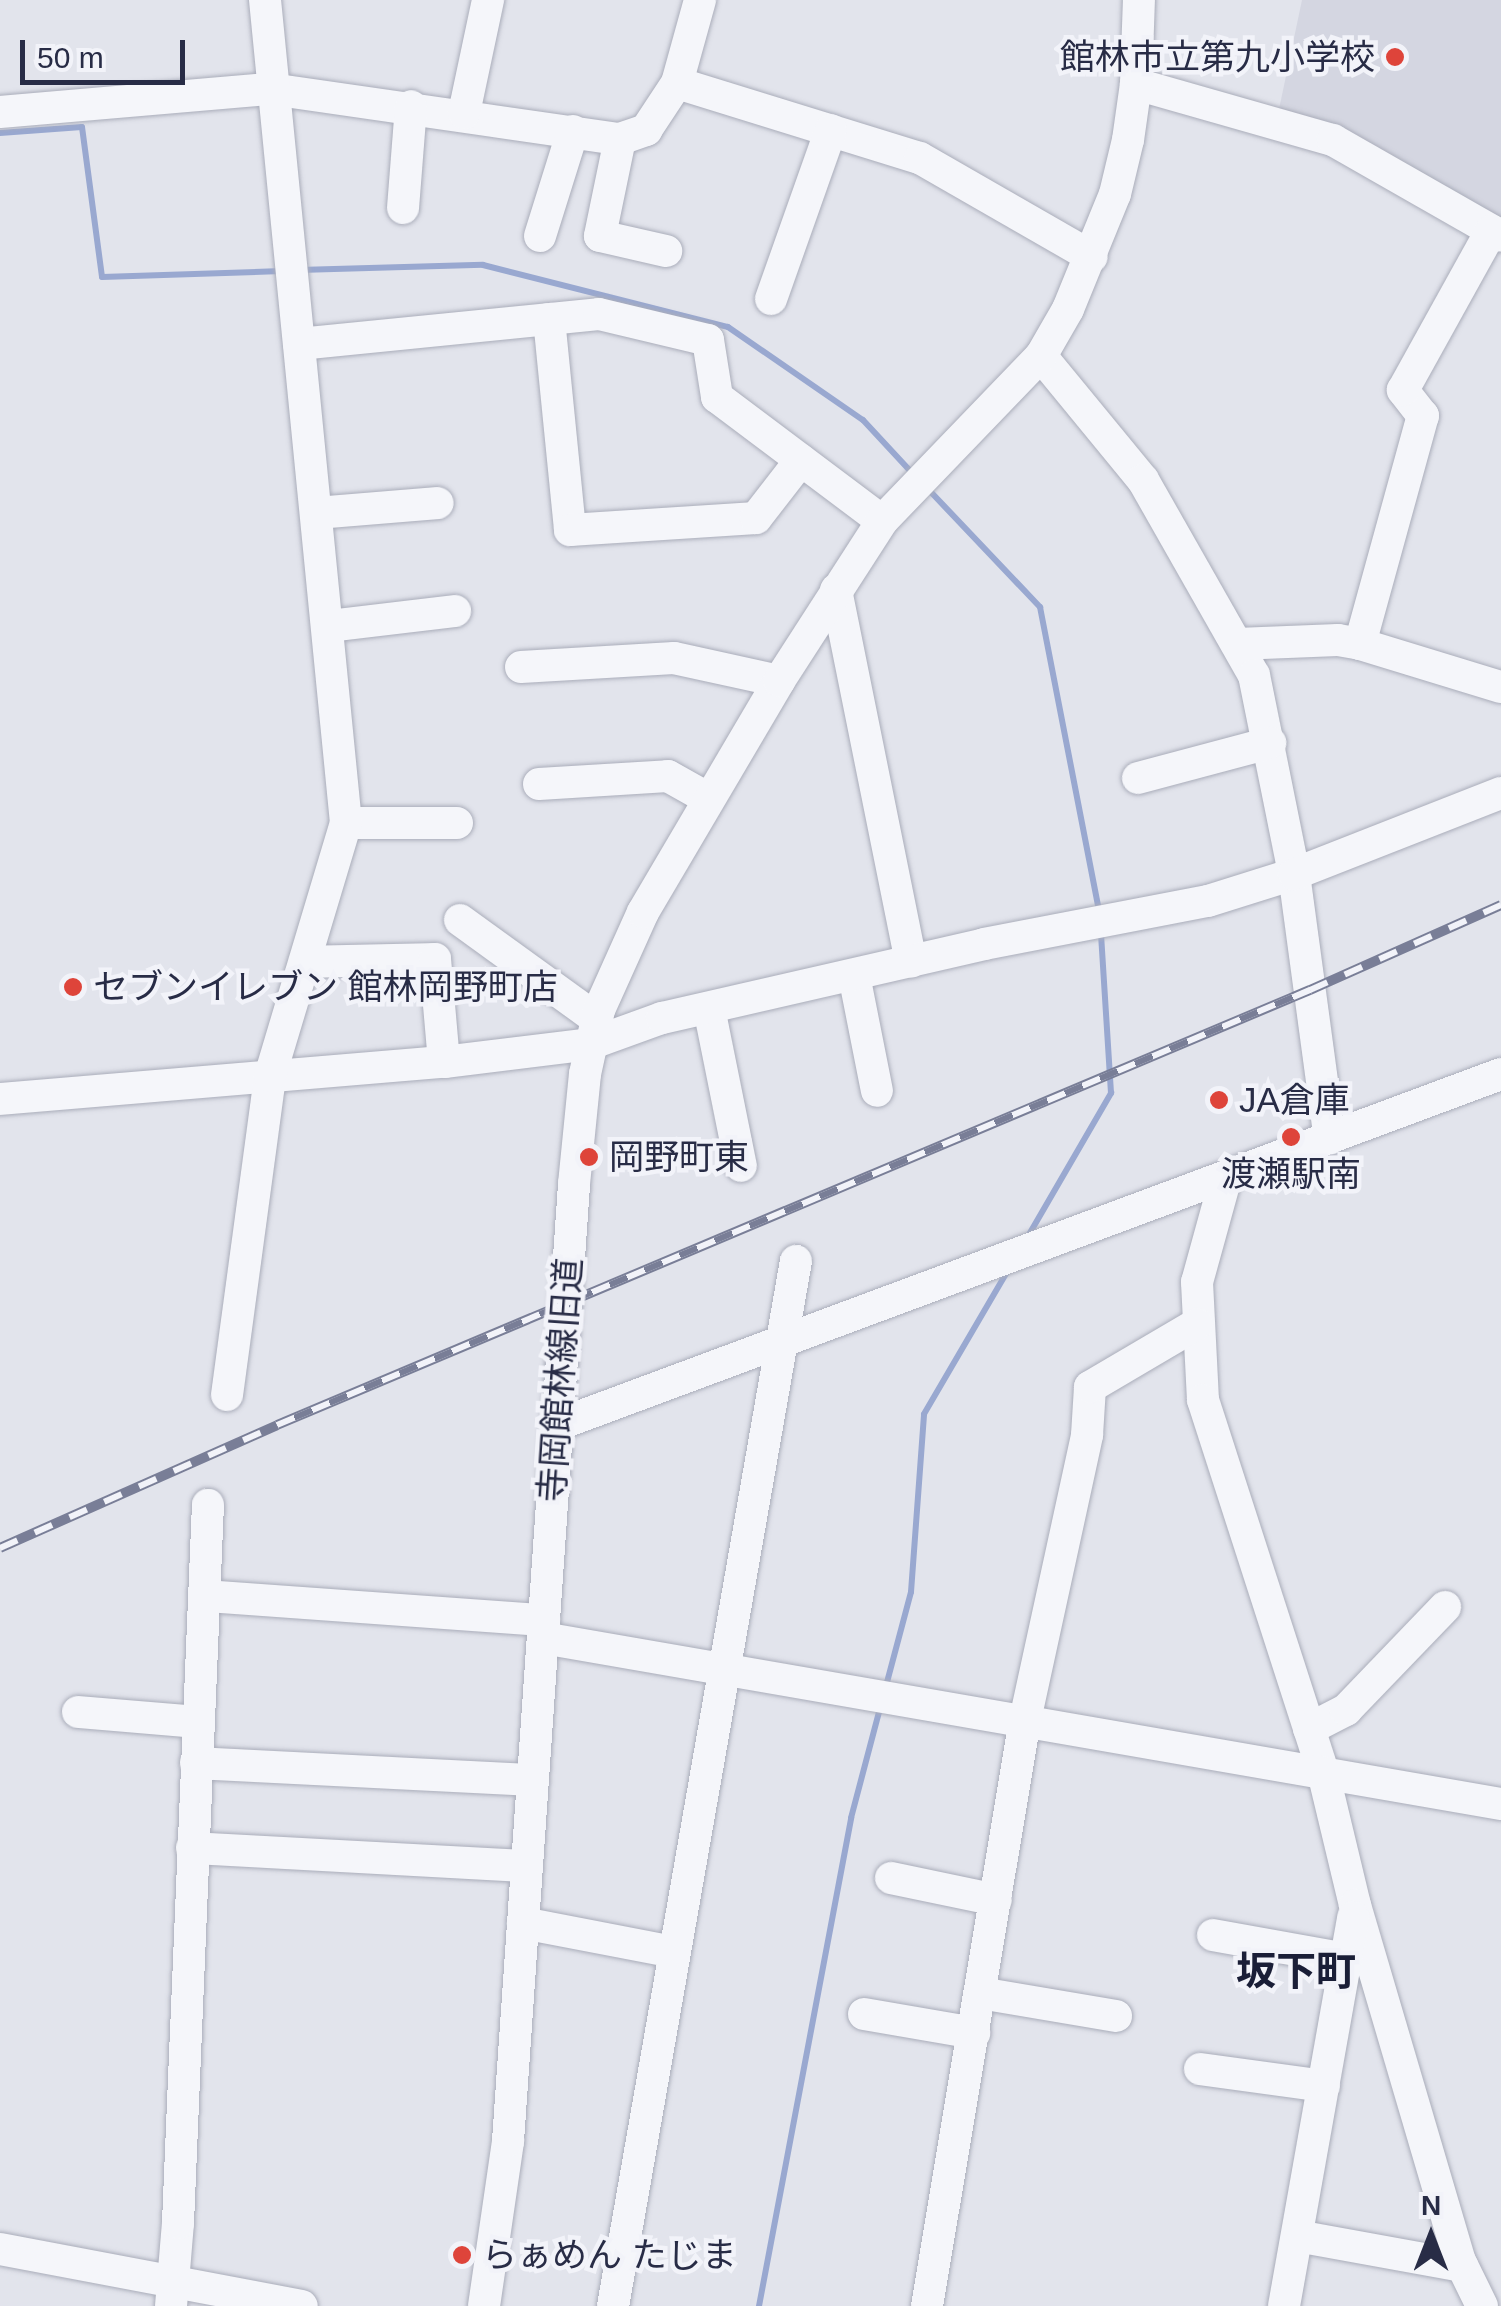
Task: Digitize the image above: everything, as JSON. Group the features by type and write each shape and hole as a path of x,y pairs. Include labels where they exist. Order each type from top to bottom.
{"street":[{"path":"227,1394 270,1076 346,822 264,0"},
{"path":"464,113 488,0"},
{"path":"0,112 271,88 620,138 646,130 677,83 700,0"},
{"name":"寺岡館林線旧道","path":"484,2306 507,2158 574,1184 594,1032 642,912 779,680 882,520 1041,356 1092,257 1115,194 1136,84 1139,0"},
{"path":"677,83 920,158 1092,257"},
{"path":"1136,84 1333,140 1496,233 1403,390 1423,416 1360,644"},
{"path":"403,208 411,106"},
{"path":"771,298 831,130"},
{"path":"540,236 572,131"},
{"path":"620,138 600,236 666,251"},
{"path":"299,344 600,314 708,340 717,398 882,520"},
{"path":"548,319 570,530 756,518 801,460"},
{"path":"1041,356 1143,480 1254,675 1294,874 1330,1138"},
{"path":"317,513 438,503"},
{"path":"836,590 911,962"},
{"path":"329,626 455,611"},
{"path":"1237,644 1338,640 1501,687"},
{"path":"521,667 674,658 779,680"},
{"path":"1138,778 1270,743"},
{"path":"540,784 668,776 710,799"},
{"path":"0,1099 444,1062 594,1032 614,1032 911,962 1208,901 1294,874 1501,793"},
{"path":"346,822 456,822"},
{"path":"460,920 594,1032"},
{"path":"304,962 435,959 444,1062"},
{"path":"854,975 877,1091"},
{"path":"709,1008 742,1166"},
{"path":"556,1425 1501,1074"},
{"path":"1226,1177 1202,1252 1196,1324 1204,1400 1323,1772 1355,1905 1462,2266 1482,2306"},
{"path":"613,2306 796,1261"},
{"path":"926,2306 1025,1720 1086,1435 1090,1387 1196,1324"},
{"path":"171,2294 178,2223 208,1505"},
{"path":"206,1596 544,1629 724,1668 1501,1804"},
{"path":"1309,1730 1346,1710 1445,1607"},
{"path":"78,1712 197,1722"},
{"path":"196,1763 533,1780"},
{"path":"192,1848 527,1866"},
{"path":"891,1878 996,1900"},
{"path":"1284,2306 1355,1905"},
{"path":"523,1923 674,1952"},
{"path":"1213,1936 1346,1959"},
{"path":"980,1993 1116,2016"},
{"path":"864,2014 974,2033"},
{"path":"1200,2069 1324,2086"},
{"path":"1296,2236 1462,2266"},
{"path":"0,2249 171,2294 302,2306"}],"shaded area":[{"name":"館林市立第九小学校","path":"1302,0 1501,0 1501,223 1278,114"}],"waterway":[{"path":"0,133 82,127 102,277 282,271"},
{"path":"299,270 483,265 728,327 863,420 912,473"},
{"path":"928,489 1040,607 1099,911"},
{"path":"1027,1238 1111,1093 1101,934"},
{"path":"886,1686 911,1592 924,1414 1008,1270"},
{"path":"759,2306 851,1818 880,1708"}],"railway":[{"path":"0,1548 277,1425 1310,990 1501,905"}],"place":[{"name":"館林市立第九小学校","path":"1395,57"},
{"name":"セブンイレブン 館林岡野町店","path":"73,987"},
{"name":"JA倉庫","path":"1219,1100"},
{"name":"渡瀬駅南","path":"1291,1137"},
{"name":"岡野町東","path":"589,1157"},
{"name":"らぁめん たじま","path":"462,2255"}],"district":[{"name":"坂下町","path":"1296,1971"}]}
